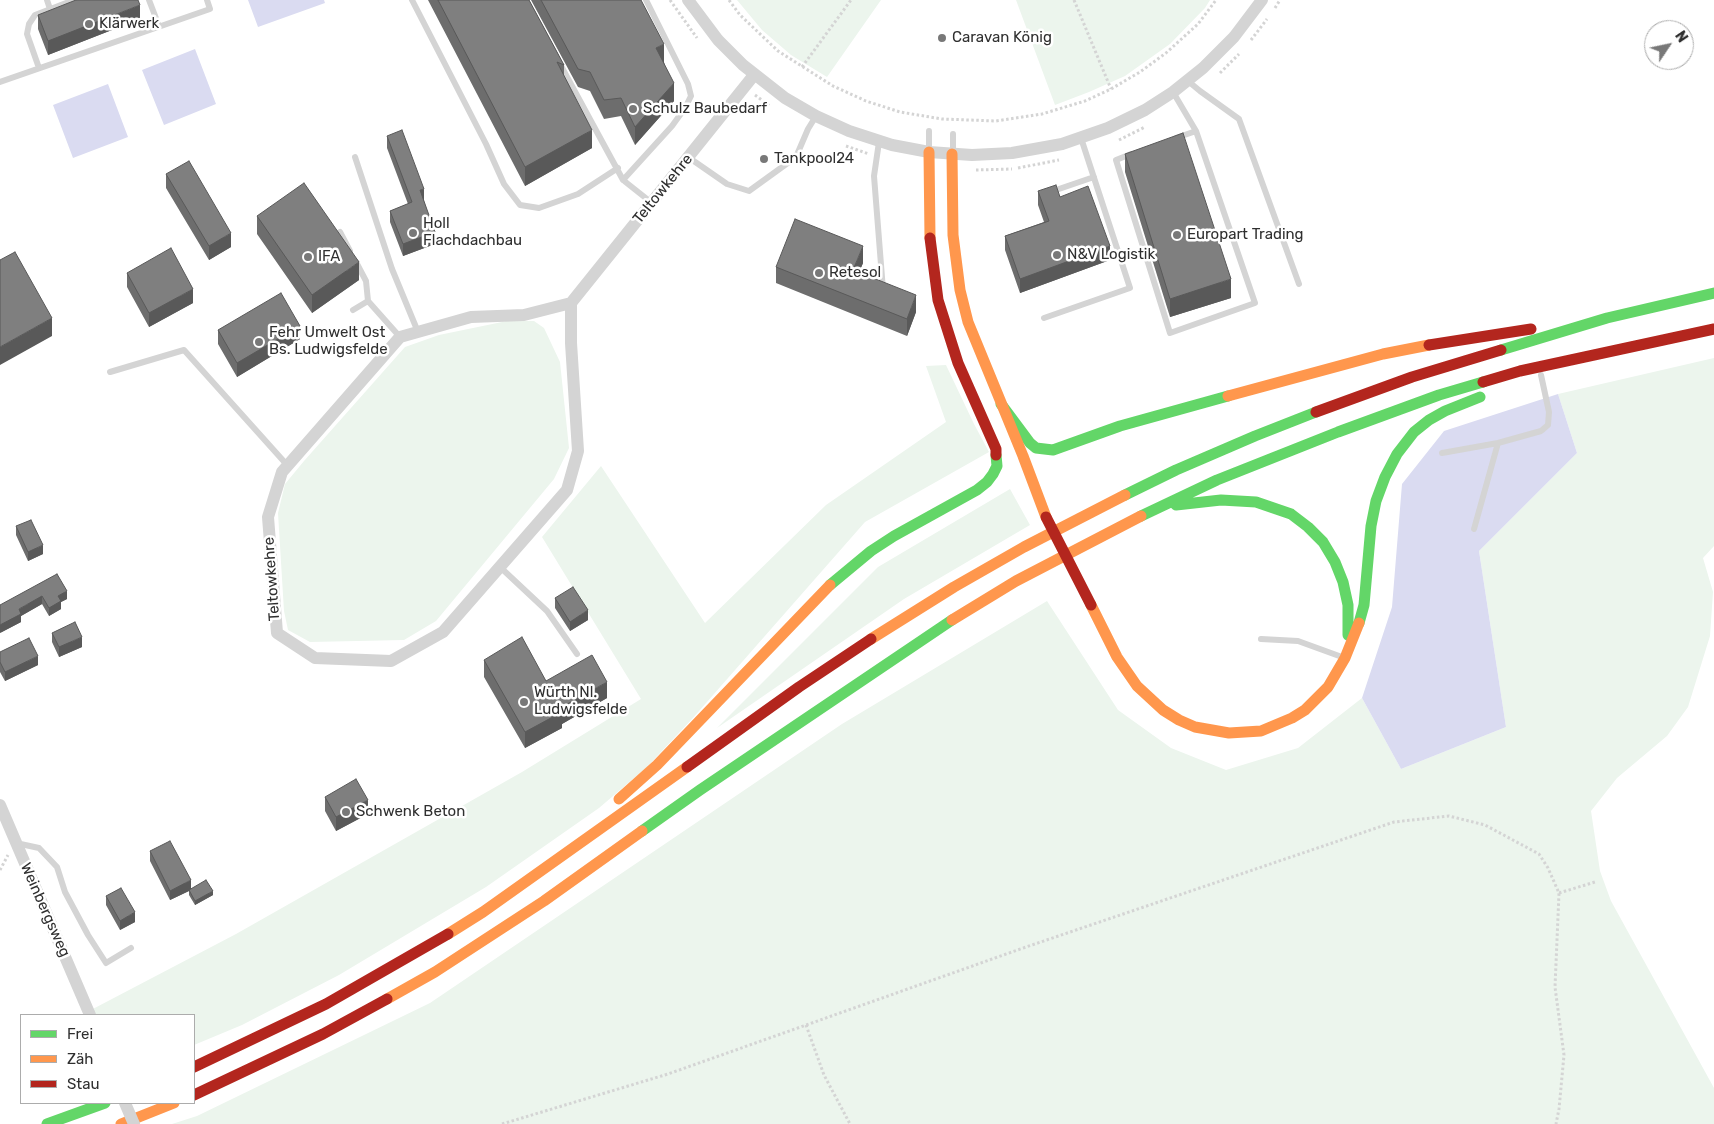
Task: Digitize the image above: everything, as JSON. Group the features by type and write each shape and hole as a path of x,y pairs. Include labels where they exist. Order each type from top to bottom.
{"highway":[{"path":"483,912 657,765 824,589 855,563 894,536 963,498 987,482 993,474 997,466 996,449 958,364 938,300 930,242 929,152"},
{"path":"952,154 953,235 960,290 968,322 1032,488 1117,657 1137,686 1163,710 1179,720 1195,727 1229,733 1262,730 1292,718 1305,710 1328,687 1345,658 1358,628 1364,605 1371,526 1376,501 1393,461 1414,432 1429,420 1445,411 1488,394"},
{"path":"195,1067 326,1004 408,958 483,912 799,687 954,587 1075,520 1176,470 1332,406 1412,378 1606,318 1714,293"},
{"path":"1001,404 1030,443 1036,448 1053,450 1120,426 1383,354 1445,342 1606,318"},
{"path":"195,1094 245,1072 323,1034 435,972 544,901 700,790 933,632 1016,582 1161,506 1217,480 1338,432 1439,395 1514,373 1714,329"},
{"path":"1506,387 1596,355"},
{"path":"981,414 1010,460 1032,488"},
{"path":"1161,506 1221,500 1256,502 1291,514 1308,527 1323,542 1335,562 1343,582 1348,605 1345,658"},
{"path":"47,1124 102,1104"},
{"path":"121,1124 171,1104"}],"street":[{"path":"688,0 718,40 754,75 785,98 816,116 879,142 929,152 972,155 1012,153 1044,148 1081,138 1130,118 1173,92 1218,55 1234,38 1262,0"},
{"name":"Teltowkehre","path":"400,337 282,472 268,517 277,633 315,658 391,661 443,632 567,490 578,450 571,343 571,303 754,75"},
{"path":"400,337 471,317 524,315 571,303"},
{"name":"Weinbergsweg","path":"0,805 90,1014"},
{"path":"126,1104 134,1124"}],"lane":[{"path":"47,0 50,9"},
{"path":"39,68 27,34 28,24 34,15 74,0"},
{"path":"148,0 159,26"},
{"path":"0,82 210,9 207,0"},
{"path":"412,0 486,144 504,184 520,205 539,208 578,194 618,168"},
{"path":"623,180 672,126 691,96 688,84 646,0"},
{"path":"558,59 623,180 652,203"},
{"path":"1188,81 1239,119 1299,284"},
{"path":"1142,150 1116,160 1170,333 1255,303 1196,131 1173,92"},
{"path":"688,157 727,184 749,191 796,157 816,116"},
{"path":"929,131 929,152"},
{"path":"1169,140 1196,131"},
{"path":"952,154 953,134"},
{"path":"1044,318 1130,288 1081,138"},
{"path":"879,142 874,176 884,294"},
{"path":"355,157 392,269 418,332"},
{"path":"1056,190 1094,177"},
{"path":"340,232 366,281 368,301 400,337"},
{"path":"353,310 368,301"},
{"path":"110,372 184,350 288,466"},
{"path":"1442,453 1498,443 1541,431 1548,425 1549,412 1541,375"},
{"path":"1474,528 1498,443"},
{"path":"500,567 547,611 577,654"},
{"path":"1261,640 1298,641 1345,658"},
{"path":"15,842 39,848 57,867 65,892 88,935 106,963 131,948"}],"path":[{"path":"670,0 699,40"},
{"path":"729,0 740,15 778,51 833,86 866,101 900,112 942,120 996,120 1042,114 1085,101 1111,89 1140,72 1166,53 1198,24 1216,0"},
{"path":"802,67 851,0"},
{"path":"1074,0 1111,89"},
{"path":"1248,43 1280,0"},
{"path":"1219,74 1242,50"},
{"path":"745,87 772,107"},
{"path":"1110,143 1148,126"},
{"path":"838,143 877,157"},
{"path":"952,170 1012,169 1060,160"},
{"path":"502,1124 668,1074 1035,944 1394,822 1449,816 1485,825 1539,854 1548,868 1559,894 1555,988 1564,1055 1556,1124"},
{"path":"1559,894 1595,882"},
{"path":"806,1025 824,1075 850,1124"}],"shaded area":[{"path":"737,0 881,0 827,77 791,55 762,30"},
{"path":"1016,0 1210,0 1205,8 1170,44 1125,76 1055,105"},
{"path":"507,321 534,321 544,328 560,362 569,448 554,479 436,621 404,640 310,642 288,630 284,611 278,513 285,484 405,347 439,335"},
{"path":"1714,358 1714,546 1703,558 1713,592 1710,636 1688,707 1667,736 1617,778 1591,811 1600,871 1611,901 1714,1088 1714,1124 172,1124 197,1116 430,1003 842,724 1047,601 1118,710 1171,748 1226,770 1298,748 1362,698 1401,769 1506,727 1479,551 1577,453 1558,394"},
{"path":"946,365 989,452 865,522 692,719 647,767 599,808 486,887 339,975 242,1025 195,1045 195,1014 90,1014 89,1011 236,934 522,772 641,699 542,537 601,466 705,623 826,505 946,422 926,366"},
{"path":"1010,489 1030,525 904,599 717,728 878,567"}],"water":[{"path":"248,0 324,0 325,3 258,27"},
{"path":"195,49 216,104 164,125 142,70"},
{"path":"108,84 128,137 73,158 53,105"},
{"path":"1558,394 1577,453 1479,551 1506,727 1401,769 1362,698 1392,607 1402,484 1444,431"}],"building":[{"path":"76,0 138,0 140,5 48,41 38,15"},
{"path":"438,0 529,0 564,65 557,62 592,130 525,167"},
{"path":"541,0 641,0 664,44 656,48 674,83 635,127 621,98 604,100 590,72 578,69"},
{"path":"402,130 424,189 420,190 435,232 403,244 390,211 412,202 387,136"},
{"name":"Europart Trading","path":"1183,133 1231,279 1170,299 1125,154"},
{"path":"189,161 231,233 209,246 166,174"},
{"name":"IFA","path":"304,183 359,262 312,295 257,216"},
{"path":"1056,185 1060,197 1088,186 1110,246 1020,279 1005,236 1049,221 1038,191"},
{"path":"795,219 863,246 853,270 916,295 907,319 776,267"},
{"path":"171,248 193,289 149,313 127,273"},
{"path":"15,252 52,318 0,347 0,260"},
{"name":"Fehr Umwelt Ost Bs. Ludwigsfelde","path":"281,293 300,326 237,363 218,330"},
{"path":"31,520 43,545 28,552 16,526"},
{"path":"57,574 67,591 58,596 61,601 49,608 42,596 19,609 21,614 0,625 0,605"},
{"path":"573,587 588,610 570,622 555,598"},
{"path":"75,622 82,637 59,647 52,633"},
{"path":"522,637 546,681 592,655 607,682 560,708 562,712 525,732 484,660"},
{"path":"29,638 38,656 5,672 0,662 0,652"},
{"path":"356,779 368,800 336,817 325,797"},
{"path":"170,841 191,880 170,891 150,851"},
{"path":"206,880 213,891 195,901 189,890"},
{"path":"121,888 135,912 120,921 106,896"}],"traffic: fast":[{"path":"1501,350 1607,318 1714,293"},
{"path":"1141,516 1217,480 1338,432 1439,395 1483,382"},
{"path":"1001,404 1030,443 1036,448 1053,450 1120,426 1228,396"},
{"path":"1359,623 1364,605 1371,526 1376,501 1385,477 1397,454 1414,432 1429,420 1445,411 1480,397"},
{"path":"1125,495 1176,470 1316,412"},
{"path":"830,585 871,551 894,536 977,490 993,474 997,466 996,455"},
{"path":"1176,505 1221,500 1256,502 1291,514 1323,542 1335,562 1343,582 1348,605 1348,635"},
{"path":"642,831 952,620"},
{"path":"47,1124 102,1104"}],"traffic: slow":[{"path":"929,152 930,238"},
{"path":"952,154 953,235 960,290 968,322 1046,517"},
{"path":"1228,396 1383,354 1429,345"},
{"path":"871,639 954,587 1024,547 1125,495"},
{"path":"952,620 1016,581 1141,516"},
{"path":"619,799 657,765 830,585"},
{"path":"1091,605 1117,657 1137,686 1163,710 1179,720 1195,727 1229,733 1261,731 1292,718 1305,710 1328,687 1345,658 1359,623"},
{"path":"448,934 483,912 687,767"},
{"path":"387,999 435,972 544,901 642,831"},
{"path":"121,1124 171,1104"}],"traffic: jam":[{"path":"930,238 938,300 958,363 996,449 996,455"},
{"path":"1429,345 1531,329"},
{"path":"1483,382 1520,371 1714,329"},
{"path":"1316,412 1412,377 1501,350"},
{"path":"1046,517 1091,605"},
{"path":"687,767 799,687 871,639"},
{"path":"195,1067 326,1004 448,934"},
{"path":"195,1095 323,1034 387,999"}],"place":[{"name":"Klärwerk","path":"89,24"},
{"name":"Caravan König","path":"942,38"},
{"name":"Schulz Baubedarf","path":"633,109"},
{"name":"Tankpool24","path":"764,159"},
{"name":"Holl Flachdachbau","path":"413,233"},
{"name":"Europart Trading","path":"1177,235"},
{"name":"N&V Logistik","path":"1057,255"},
{"name":"IFA","path":"308,257"},
{"name":"Retesol","path":"819,273"},
{"name":"Fehr Umwelt Ost Bs. Ludwigsfelde","path":"259,342"},
{"name":"Würth Nl. Ludwigsfelde","path":"524,702"},
{"name":"Schwenk Beton","path":"346,812"}]}
